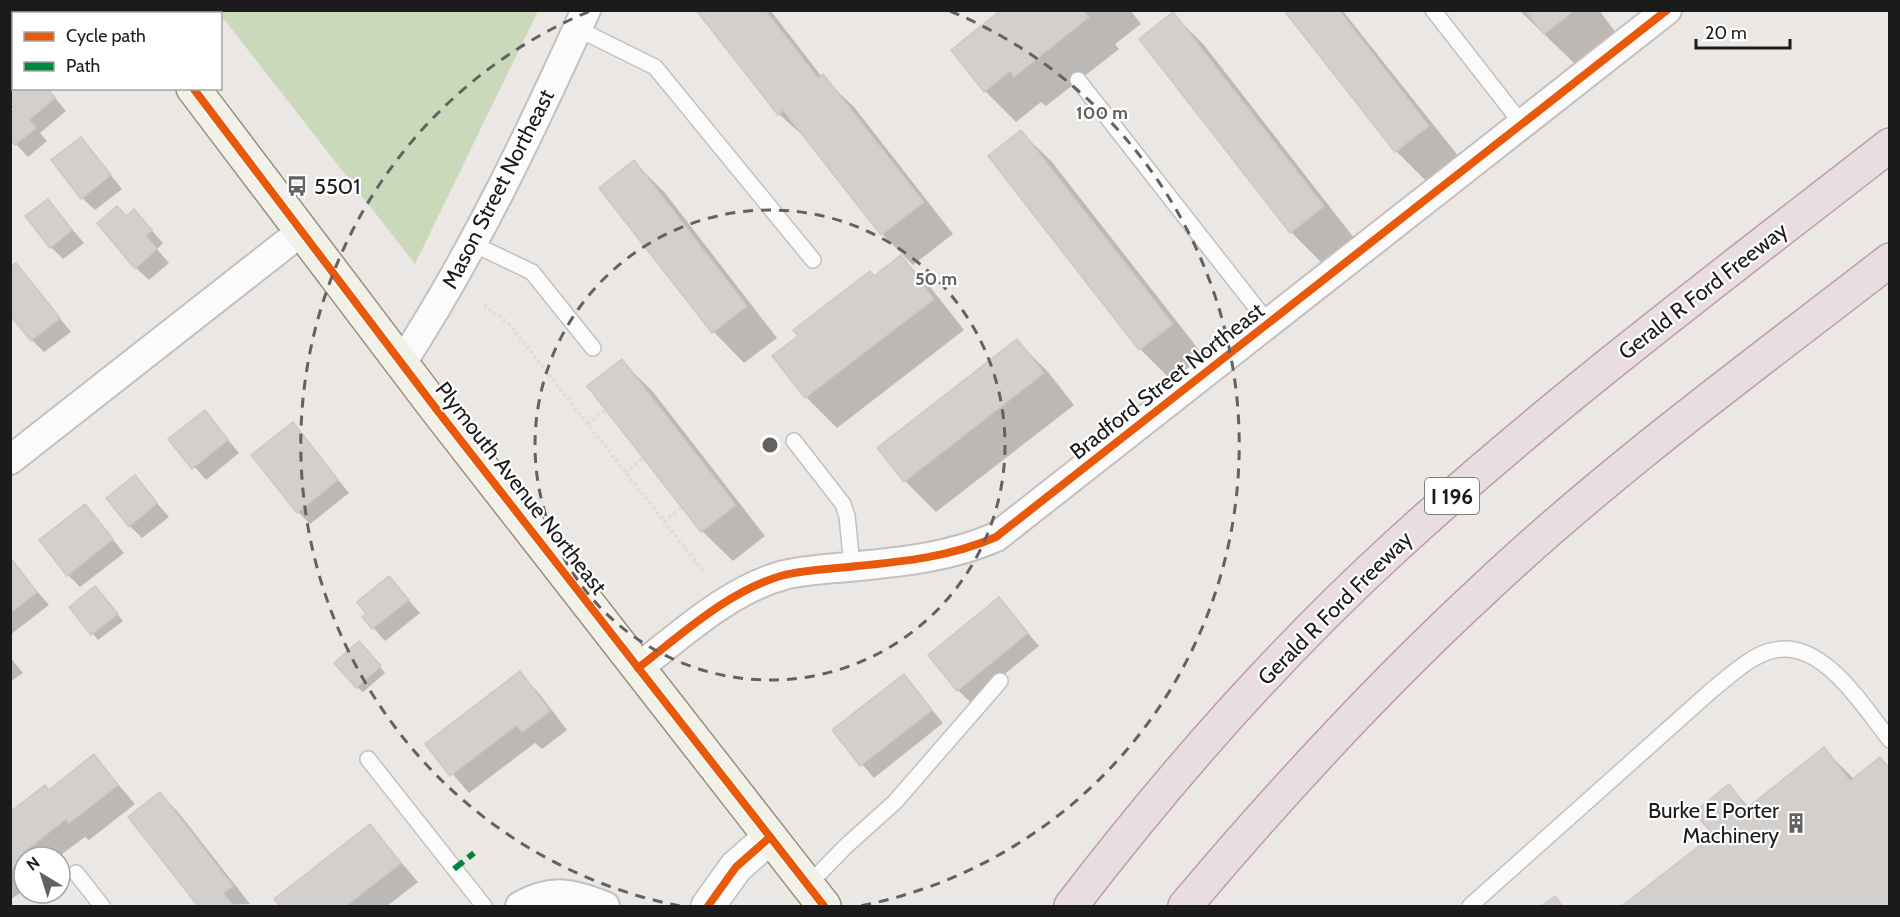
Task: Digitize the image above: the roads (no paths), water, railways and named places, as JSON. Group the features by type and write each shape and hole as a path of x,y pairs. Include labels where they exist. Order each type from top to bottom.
{"highway":[{"name":"Gerald R Ford Freeway","path":"1071,906 1131,830 1219,726 1308,632 1394,548 1561,403 1890,145"},
{"path":"1185,906 1324,748 1482,591 1641,454 1890,260"}],"main road":[{"name":"Plymouth Avenue Northeast","path":"195,90 401,363 816,896"}],"street":[{"name":"Bradford Street Northeast","path":"638,668 708,614 756,585 784,575 908,561 956,553 996,537 1522,124 1656,14"},
{"name":"Mason Street Northeast","path":"401,363 441,303 473,244 582,20"},
{"path":"10,460 302,231"},
{"path":"708,906 735,867 770,837"},
{"path":"520,906 534,898 558,893 578,895 605,906"}],"lane":[{"path":"1432,10 1522,124"},
{"path":"582,20 655,67 813,260"},
{"path":"1078,80 1269,324"},
{"path":"473,244 532,272 593,348"},
{"path":"794,441 843,504 847,516 852,566"},
{"path":"1470,906 1712,690 1755,659 1775,650 1799,652 1820,660 1846,684 1890,741"},
{"path":"816,896 846,846 896,802 1000,681"},
{"path":"368,759 484,906"},
{"path":"76,873 102,906"}],"place":[{"name":"5501","path":"297,186"},
{"name":"Burke E Porter Machinery","path":"1796,823"}]}
